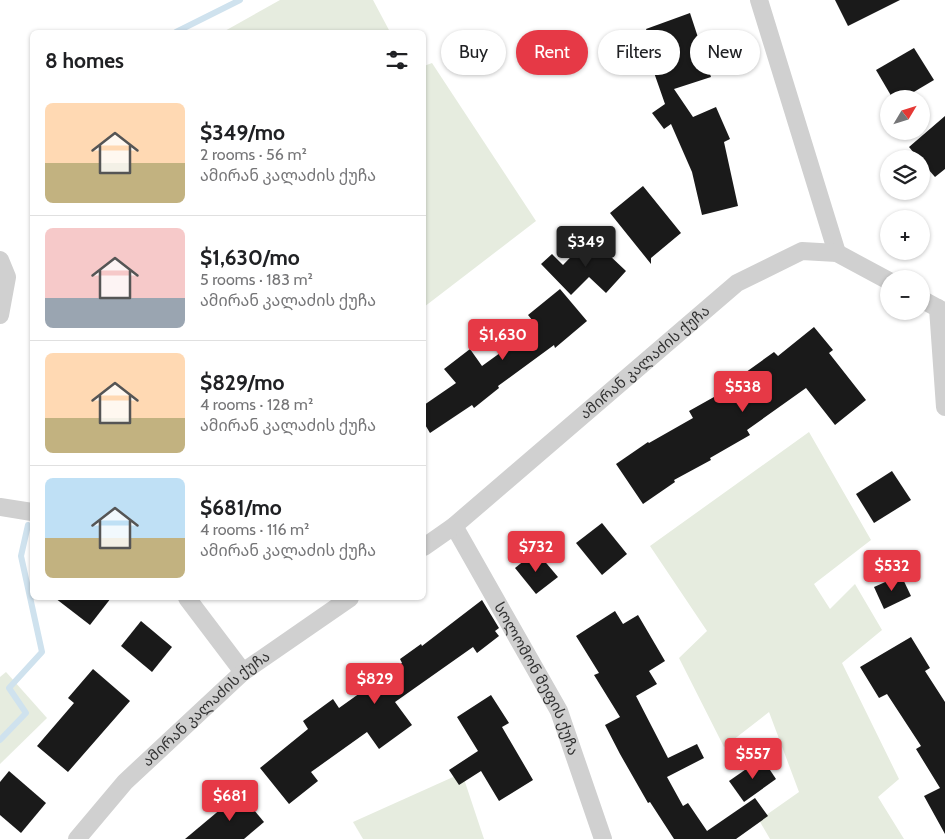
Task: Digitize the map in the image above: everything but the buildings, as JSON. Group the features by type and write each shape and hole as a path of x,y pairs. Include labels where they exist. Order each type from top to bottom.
{"street":[{"path":"759,0 837,253"},
{"name":"ამირან კალაძის ქუჩა","path":"426,546 454,526 737,283 802,251 837,253 880,276"},
{"path":"0,260 7,278 0,315"},
{"path":"930,304 941,310 945,407"},
{"path":"0,507 30,512"},
{"name":"სოლომონ მეფის ქუჩა","path":"454,526 559,711 604,839"},
{"path":"189,600 244,672"},
{"name":"ამირან კალაძის ქუჩა","path":"77,839 126,782 244,672 347,600"}],"shaded area":[{"path":"280,0 373,0 389,30 227,30"},
{"path":"432,63 536,221 426,305 426,65"},
{"path":"809,432 871,540 814,584 830,609 855,584 882,630 842,663 899,779 878,797 904,839 770,839 759,820 799,792 769,712 724,747 679,658 707,631 650,546"},
{"path":"6,672 47,718 0,764 0,677"},
{"path":"462,773 484,839 363,839 353,822"}],"waterway":[{"path":"180,30 240,0"},
{"path":"28,525 21,556 30,597"},
{"path":"0,740 26,713 9,688 42,652 31,600"}]}
